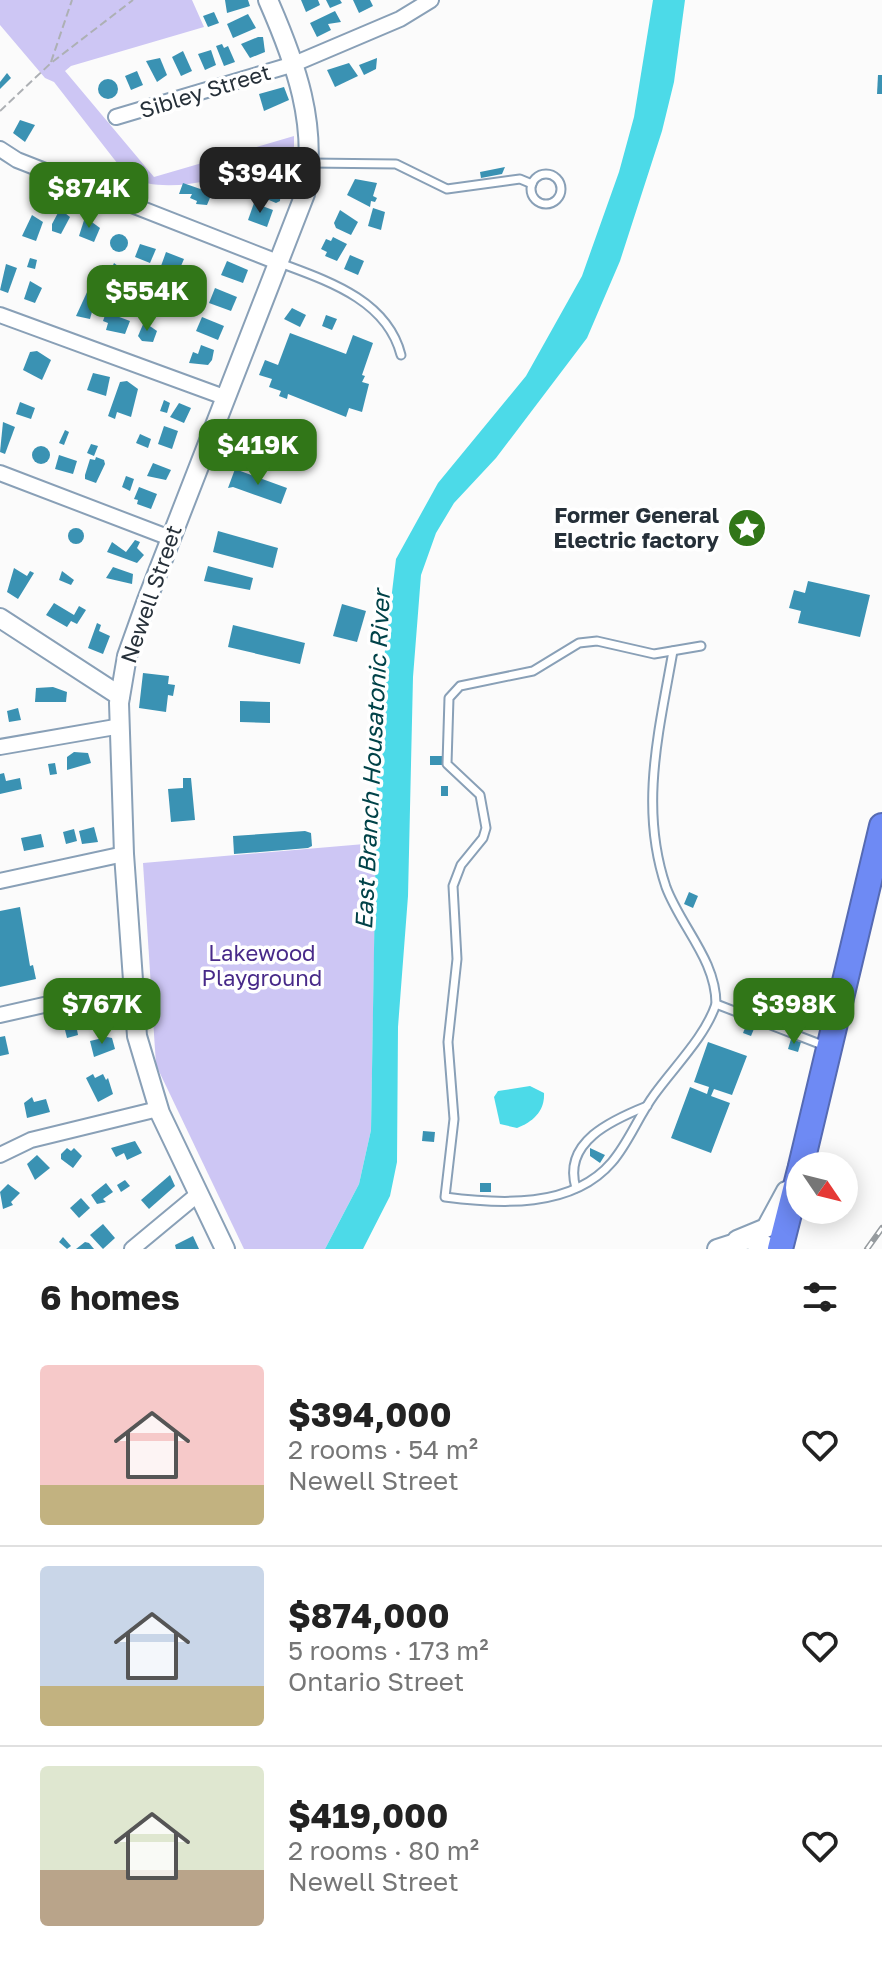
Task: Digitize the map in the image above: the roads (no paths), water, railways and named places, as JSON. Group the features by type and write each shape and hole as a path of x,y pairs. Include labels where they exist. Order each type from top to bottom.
{"highway":[{"path":"804,1152 882,826"},
{"path":"777,1249 786,1217"}],"street":[{"name":"Newell Street","path":"225,1249 158,1109 139,1046 124,854 120,696 127,656 170,538 299,215 310,163 308,111 294,64 268,0"},
{"name":"Sibley Street","path":"116,117 294,64 400,19 431,0"},
{"path":"0,149 17,160 280,263"},
{"path":"0,315 224,397"},
{"path":"0,473 170,538"},
{"path":"0,618 120,696"},
{"path":"0,747 121,726"},
{"path":"0,881 124,854"},
{"path":"0,1015 132,985"},
{"path":"0,1155 31,1140 158,1109"},
{"path":"717,1249 762,1231 775,1217 813,1113"},
{"path":"132,1249 197,1195"},
{"path":"737,1240 754,1239 777,1249"}],"lane":[{"path":"310,163 396,164 447,189 520,179 532,184"},
{"path":"551,175 560,184 560,194 551,202 541,202 534,196 532,184 539,176 551,175"},
{"path":"280,263 325,280 359,299 385,319 396,336 401,355"},
{"path":"673,651 652,777 653,839 670,896 709,966 716,1004 704,1027 647,1106 612,1162 595,1178 576,1188 514,1202 489,1203 445,1197 454,1119 448,1042 457,959 453,886 461,865 483,838 486,828 480,795 447,764 447,705 460,686 533,671 579,643 597,641 654,654 701,646"},
{"path":"793,1033 802,999"},
{"path":"716,1004 828,1047"},
{"path":"576,1188 574,1164 587,1140 614,1121 647,1106"}],"water":[{"path":"653,0 685,0 674,82 662,131 620,261 587,338 496,458 454,503 436,533 421,575 413,677 408,896 398,1027 397,1162 390,1196 363,1249 325,1249 359,1184 371,1130 378,708 396,559 438,483 526,376 582,276 619,172 634,117"},
{"path":"530,1086 544,1093 537,1115 517,1128 500,1124 494,1097 498,1091"}],"railway":[{"path":"867,1249 882,1228"}],"place":[{"name":"Former General Electric factory","path":"747,528"}],"water label":[{"name":"East Branch Housatonic River","path":"373,760"}],"park label":[{"name":"Lakewood Playground","path":"262,966"}]}
